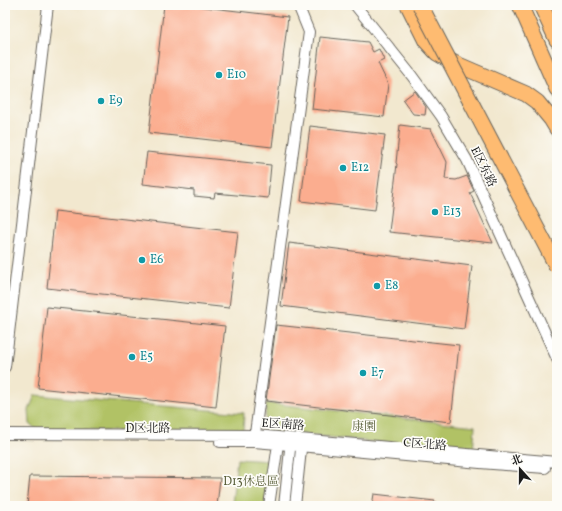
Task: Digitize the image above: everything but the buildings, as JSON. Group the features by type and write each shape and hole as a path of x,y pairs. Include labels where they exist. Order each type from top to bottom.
{"highway":[{"path":"408,5 426,41 437,54 454,63 526,94 537,102 557,129"},
{"path":"420,5 557,267"},
{"path":"520,5 557,89"},
{"path":"541,5 557,40"}],"street":[{"path":"5,367 48,5"},
{"path":"255,439 309,32 298,5"},
{"name":"E区东路","path":"355,5 412,76 441,116 467,160 557,359"},
{"name":"E区南路","path":"5,434 255,439 557,462"},
{"name":"D区北路","path":"5,441 255,439 278,444 296,442"},
{"path":"284,506 296,442"},
{"path":"294,506 296,442"},
{"name":"C区北路","path":"296,442 480,463 557,469"},
{"path":"269,506 278,444"}],"green space":[{"path":"35,395 244,413 243,433 37,430 30,424 29,410"},
{"name":"康園","path":"266,403 475,426 473,453 265,430"},
{"name":"D13休息區","path":"237,459 270,461 265,506 232,504"}],"place":[{"name":"E10","path":"219,75"},
{"name":"E9","path":"101,101"},
{"name":"E12","path":"343,168"},
{"name":"E13","path":"435,212"},
{"name":"E6","path":"142,260"},
{"name":"E8","path":"377,286"},
{"name":"E5","path":"132,357"},
{"name":"E7","path":"363,373"}]}
